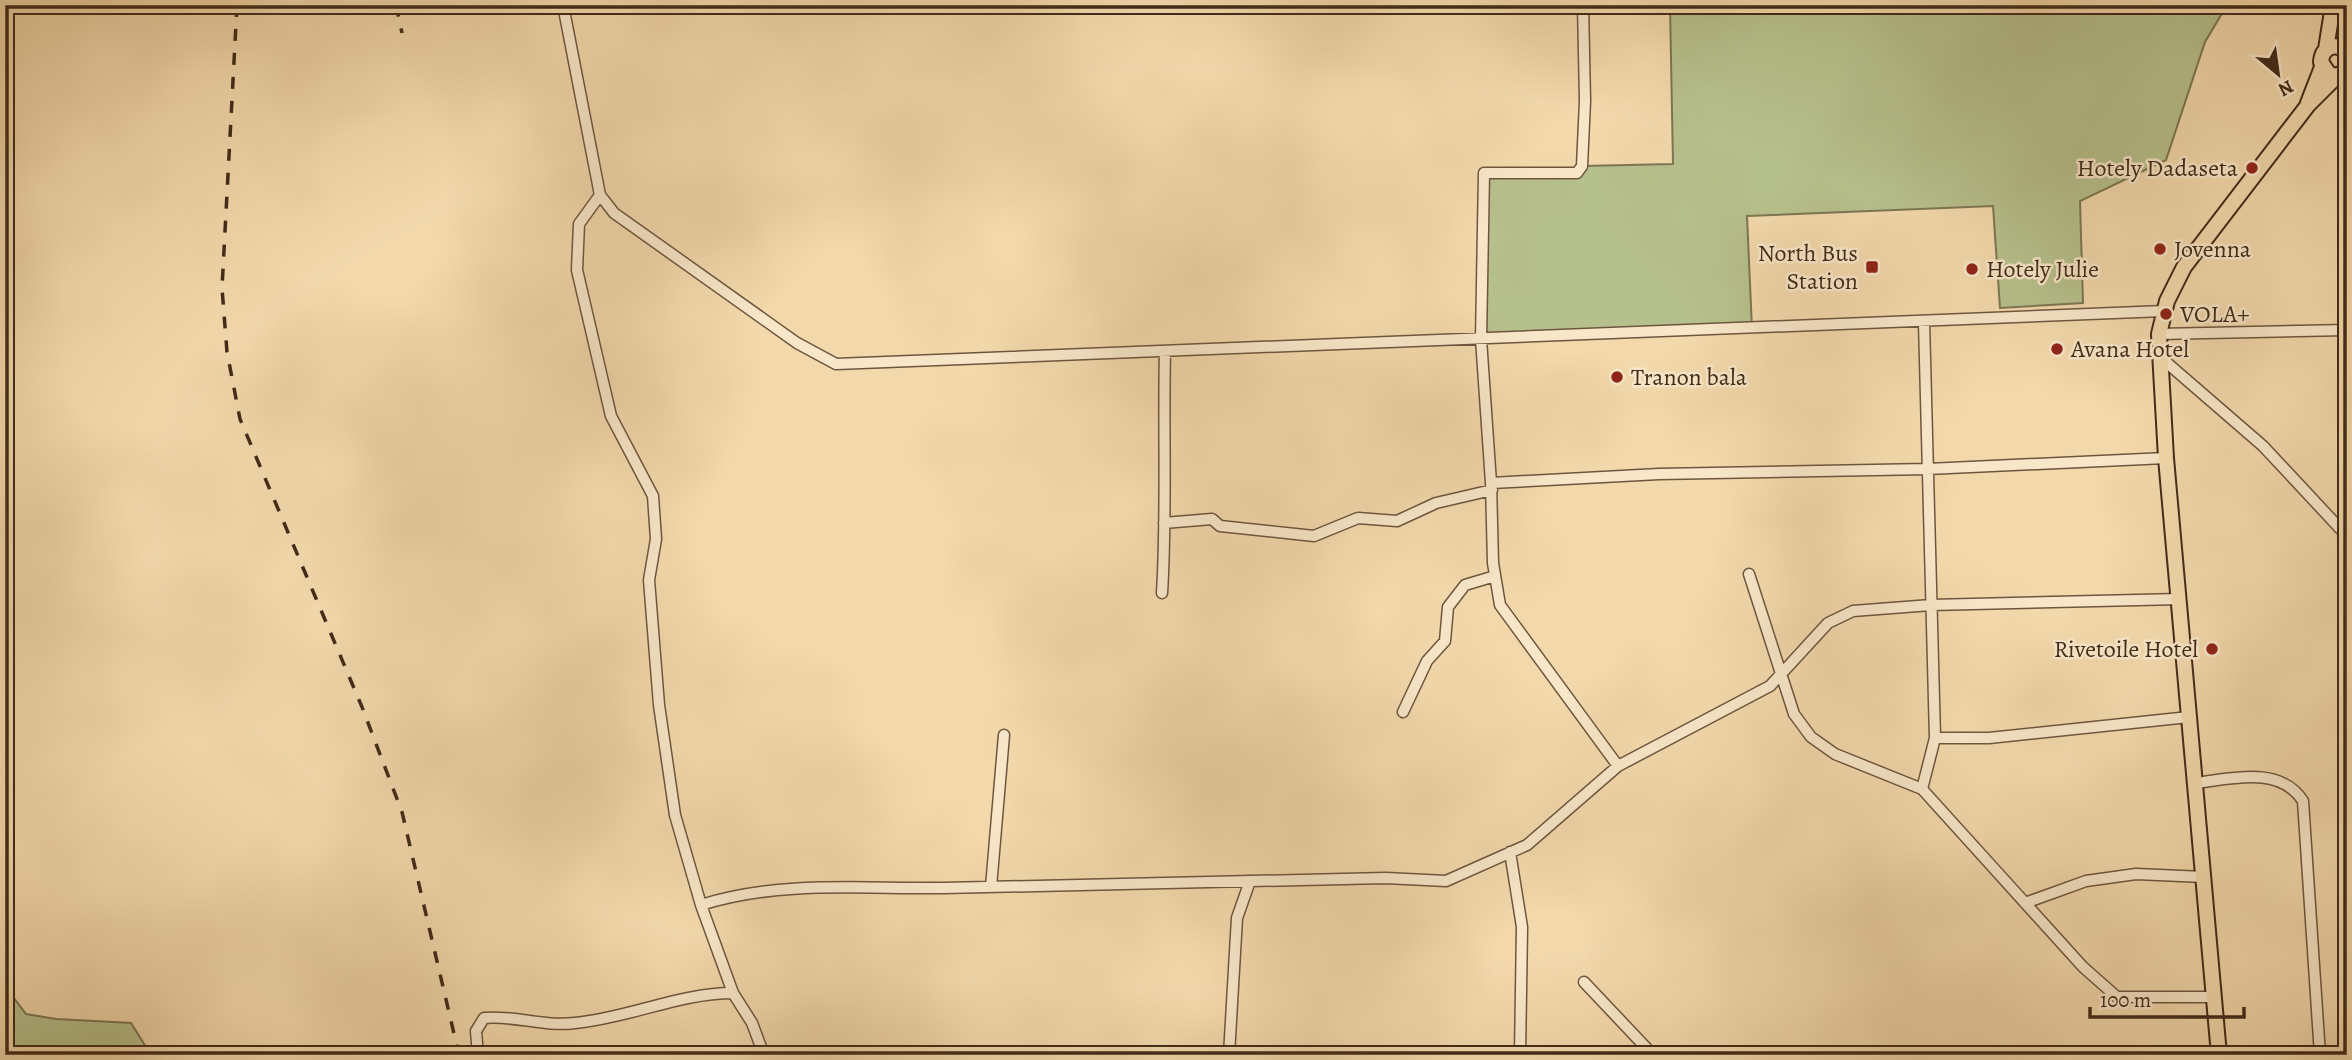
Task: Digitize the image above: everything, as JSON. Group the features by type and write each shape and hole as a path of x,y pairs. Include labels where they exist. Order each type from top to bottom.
{"main road":[{"path":"2308,105 2322,67 2321,57 2326,49 2333,5"},
{"path":"2326,49 2335,46 2347,51"},
{"path":"2322,67 2329,74 2342,73"},
{"path":"2219,1055 2166,458 2159,334 2164,311 2184,267 2308,105 2342,73"}],"street":[{"path":"562,5 600,195 625,221 797,343 836,364 2164,311"},
{"path":"1583,5 1583,166 1577,173 1484,173 1481,339 1492,487 1495,576 1500,606 1618,766"},
{"path":"600,195 579,223 576,271 611,416 653,496 656,539 649,580 659,705 675,814 701,905 733,993 752,1023 764,1055"},
{"path":"1922,789 1935,737 1924,322"},
{"path":"2159,334 2347,330"},
{"path":"1162,593 1166,550 1165,351"},
{"path":"2159,356 2263,446 2347,537"},
{"path":"1164,523 1212,519 1220,526 1314,536 1358,518 1397,521 1436,503 1492,487 1659,474 1928,469 2166,458"},
{"path":"1749,574 1794,713 1811,737 1835,754 1922,789 2083,967 2117,997 2215,997"},
{"path":"1402,712 1427,661 1445,641 1448,607 1465,586 1495,576"},
{"path":"701,905 730,896 793,887 991,887 1386,878 1446,881 1527,845 1618,766 1770,686 1779,673 1828,623 1853,611 1931,605 2180,599"},
{"path":"1935,737 1989,738 2189,717"},
{"path":"991,887 1004,735"},
{"path":"2195,783 2258,777 2278,780 2294,788 2303,801 2320,1055"},
{"path":"1510,852 1522,928 1520,1055"},
{"path":"2025,903 2099,880 2137,874 2204,877"},
{"path":"1229,1055 1237,918 1250,881"},
{"path":"1584,982 1653,1055"},
{"path":"478,1055 477,1031 484,1018 502,1016 546,1025 578,1023 706,993 733,993"}],"green space":[{"path":"1670,5 2227,5 2205,42 2166,160 2080,201 2083,303 2000,308 1993,206 1747,216 1752,329 1481,339 1484,173 1577,173 1582,166 1673,164"},
{"path":"5,986 26,1014 56,1019 131,1023 151,1055 5,1055"}],"railway":[{"path":"237,5 222,288 227,352 240,419 362,707 402,812 459,1055"},
{"path":"396,5 402,33"}],"place":[{"name":"Hotely Dadaseta","path":"2252,168"},
{"name":"Jovenna","path":"2160,249"},
{"name":"North Bus Station","path":"1872,267"},
{"name":"Hotely Julie","path":"1972,269"},
{"name":"VOLA+","path":"2166,314"},
{"name":"Avana Hotel","path":"2057,349"},
{"name":"Tranon bala","path":"1617,377"},
{"name":"Rivetoile Hotel","path":"2212,649"}]}
